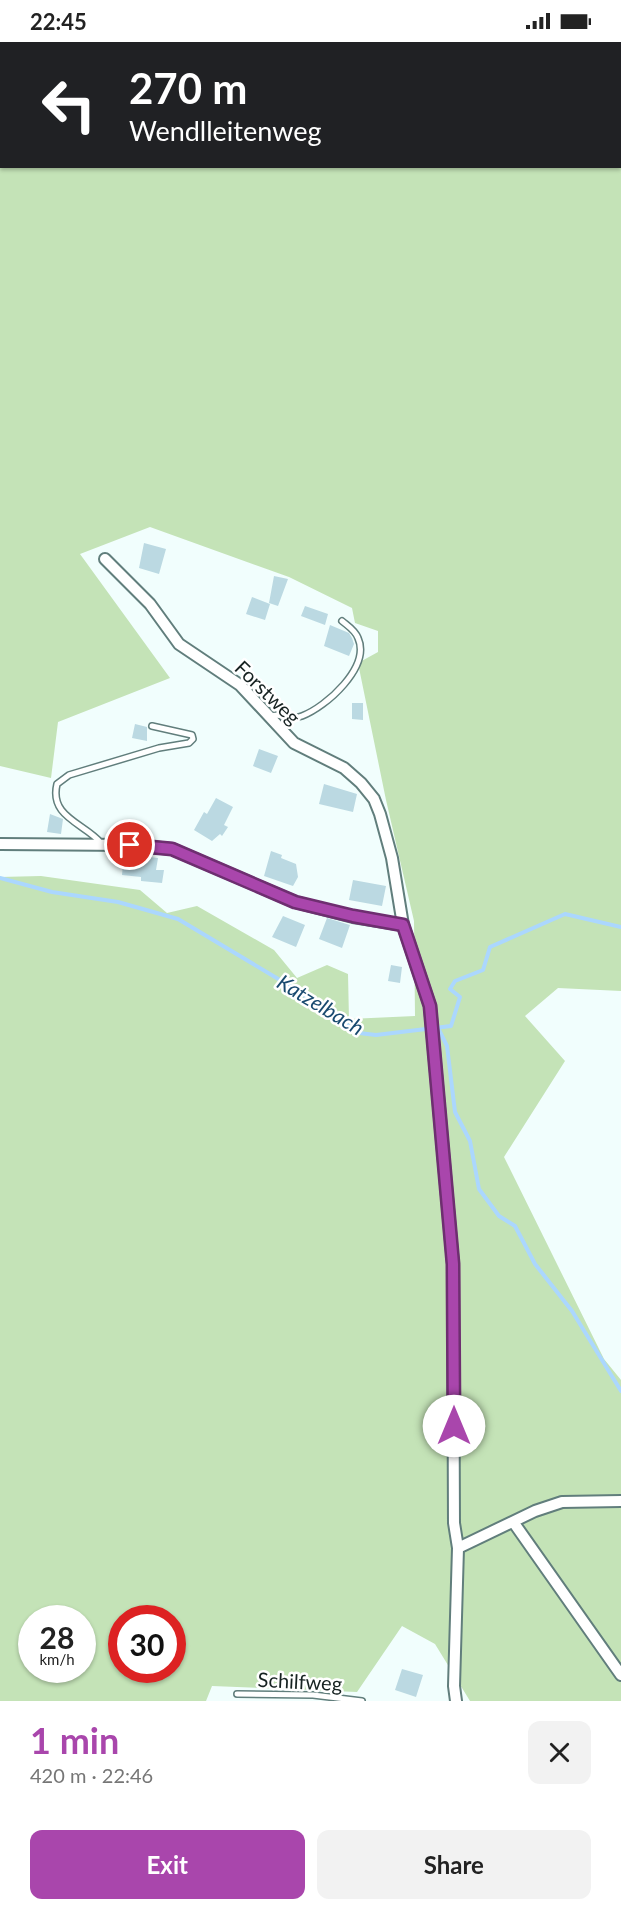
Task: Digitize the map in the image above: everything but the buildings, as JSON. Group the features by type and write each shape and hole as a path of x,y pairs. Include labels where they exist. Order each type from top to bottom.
{"street":[{"name":"Forstweg","path":"105,559 150,604 179,644 240,685 294,742 344,768 361,783 374,800 392,858 403,925 430,1006 453,1264 454,1523 458,1548 456,1701"},
{"path":"0,844 101,844 172,849 295,902 403,925"},
{"path":"458,1548 535,1511 562,1502 621,1501"},
{"path":"514,1523 621,1675"}],"lane":[{"path":"268,717 303,716 340,690 353,669 360,648 356,633 342,621"},
{"path":"101,844 60,810 55,793 57,784 69,776 159,748 186,744 193,739 192,735 187,732 152,726"},
{"name":"Schilfweg","path":"237,1694 313,1695 362,1701"}],"green space":[{"path":"0,168 621,168 621,991 558,988 525,1016 565,1061 504,1157 604,1359 621,1380 621,1701 470,1701 435,1644 402,1626 357,1692 212,1686 206,1701 0,1701 0,877 41,876 140,890 167,913 197,906 274,950 297,978 327,965 348,974 349,1019 415,1016 414,921 358,663 378,652 378,631 355,623 352,608 289,577 150,527 80,554 170,678 58,722 51,778 0,766"}],"waterway":[{"name":"Katzelbach","path":"0,878 52,892 118,902 178,919 295,989 359,1033 376,1035 451,1026 460,997 450,989 455,981 483,970 490,947 565,914 621,927"},
{"path":"438,1028 447,1046 455,1112 470,1141 479,1189 499,1216 515,1226 535,1264 572,1311 621,1391"}],"route":[{"path":"130,845 172,849 212,864 295,902 403,925 430,1006 453,1264 454,1426"}]}
